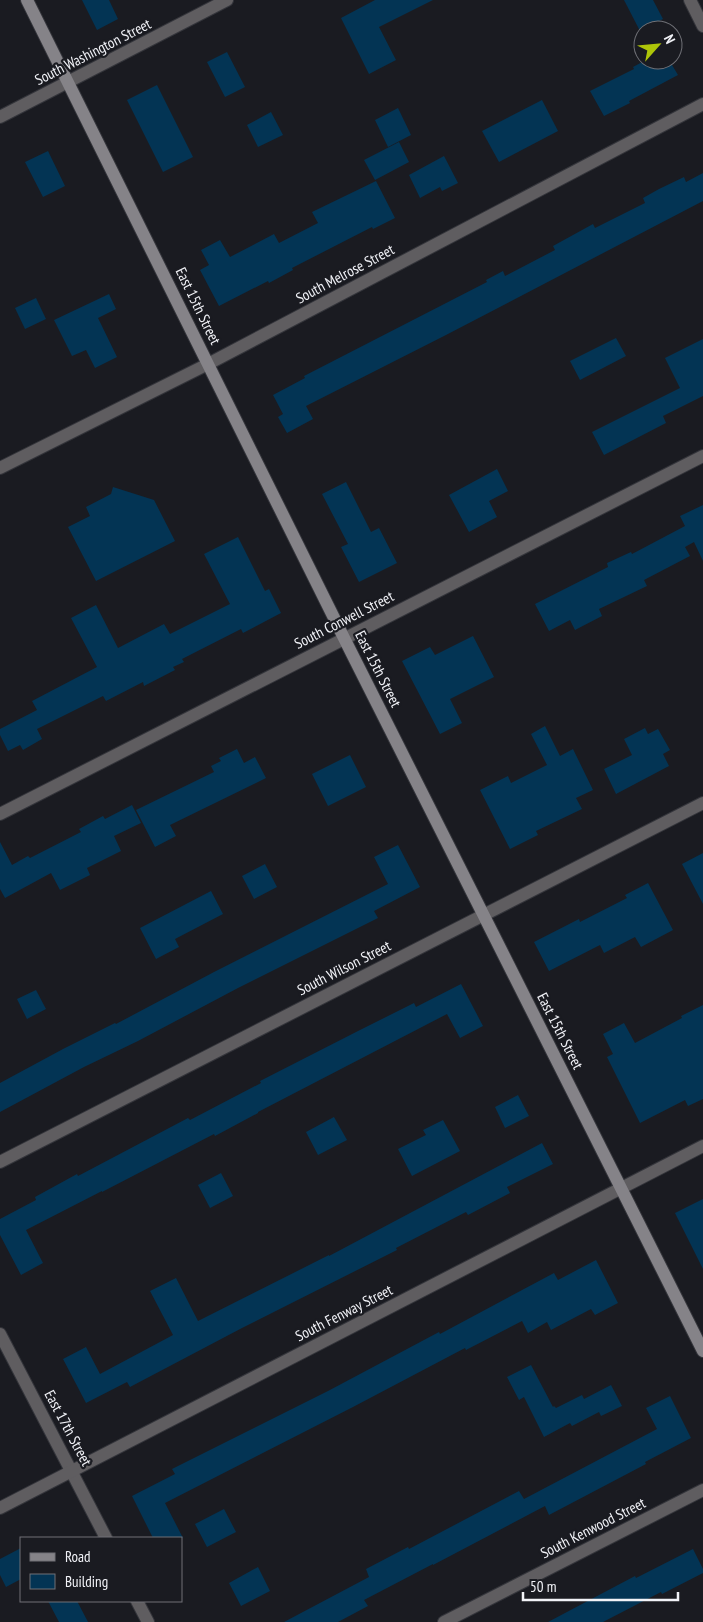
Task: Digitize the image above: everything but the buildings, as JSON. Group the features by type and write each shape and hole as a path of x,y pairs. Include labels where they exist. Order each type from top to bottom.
{"main road":[{"name":"East 15th Street","path":"28,0 344,638 703,1351"}],"street":[{"name":"South Washington Street","path":"0,117 227,0"},
{"path":"690,0 703,26"},
{"name":"South Melrose Street","path":"0,468 208,364 703,104"},
{"name":"South Conwell Street","path":"0,814 703,456"},
{"name":"South Wilson Street","path":"0,1162 703,803"},
{"name":"South Fenway Street","path":"0,1508 703,1146"},
{"name":"East 17th Street","path":"0,1334 105,1537"},
{"name":"South Kenwood Street","path":"444,1622 703,1490"},
{"path":"138,1602 148,1622"}]}
